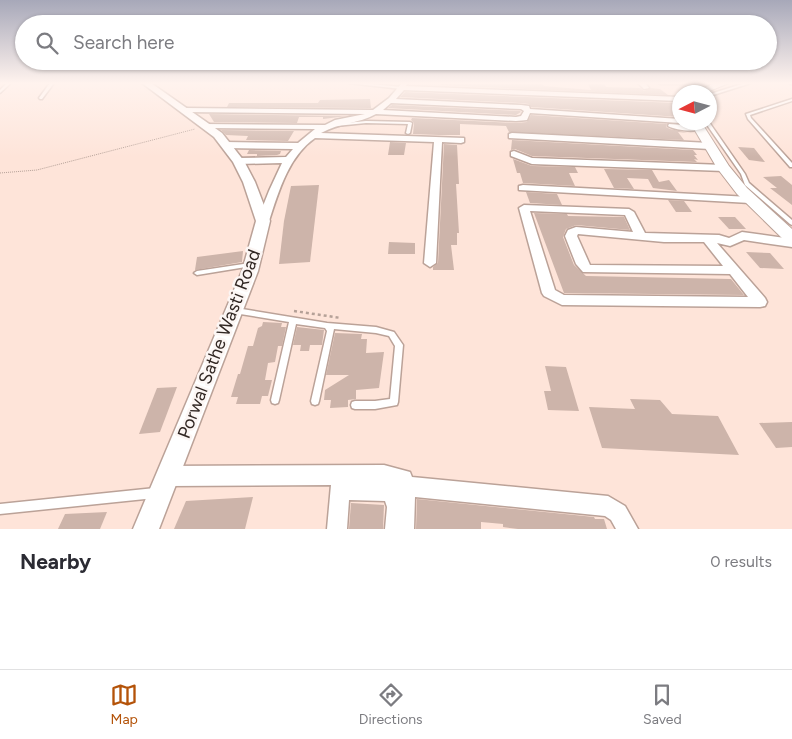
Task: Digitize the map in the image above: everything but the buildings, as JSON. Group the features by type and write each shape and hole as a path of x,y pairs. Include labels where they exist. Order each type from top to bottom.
{"main road":[{"path":"703,130 724,168 750,200 792,235"}],"street":[{"path":"181,108 207,126 238,161 249,182 263,221"},
{"path":"207,126 304,130 362,118 380,108"},
{"path":"495,108 672,124"},
{"path":"185,110 374,112 521,119 524,118 527,110"},
{"path":"263,221 283,165 313,135 328,126"},
{"path":"313,135 461,140"},
{"path":"512,136 710,146"},
{"path":"430,263 438,140"},
{"path":"225,145 302,146"},
{"path":"514,154 532,161 724,168"},
{"path":"238,161 288,160"},
{"path":"523,188 750,200"},
{"path":"640,236 629,212 524,208 549,293 562,300 760,302 734,270 713,239"},
{"name":"Porwal Sathe Wasti Road","path":"146,529 252,265 263,221"},
{"path":"734,270 587,269 582,264 571,236 572,232 576,230 664,238 713,239 730,242 742,236 792,235"},
{"path":"165,484 341,482 384,474 402,479 406,486 404,529"},
{"path":"337,529 341,482"},
{"path":"341,482 393,493 396,497 395,529"},
{"path":"406,486 608,506 618,513 628,529"}],"lane":[{"path":"768,108 748,114 749,118 792,166"},
{"path":"328,126 366,122 410,124 408,134"},
{"path":"705,130 743,174 747,184 792,235"},
{"path":"197,273 252,265"},
{"path":"234,311 327,326 376,330 392,334 399,345 394,402 355,406"},
{"path":"275,400 293,320"},
{"path":"315,401 331,330 327,326"},
{"path":"0,509 165,484"}],"path":[{"path":"0,173 37,170 207,126"},
{"path":"294,311 341,318"}]}
